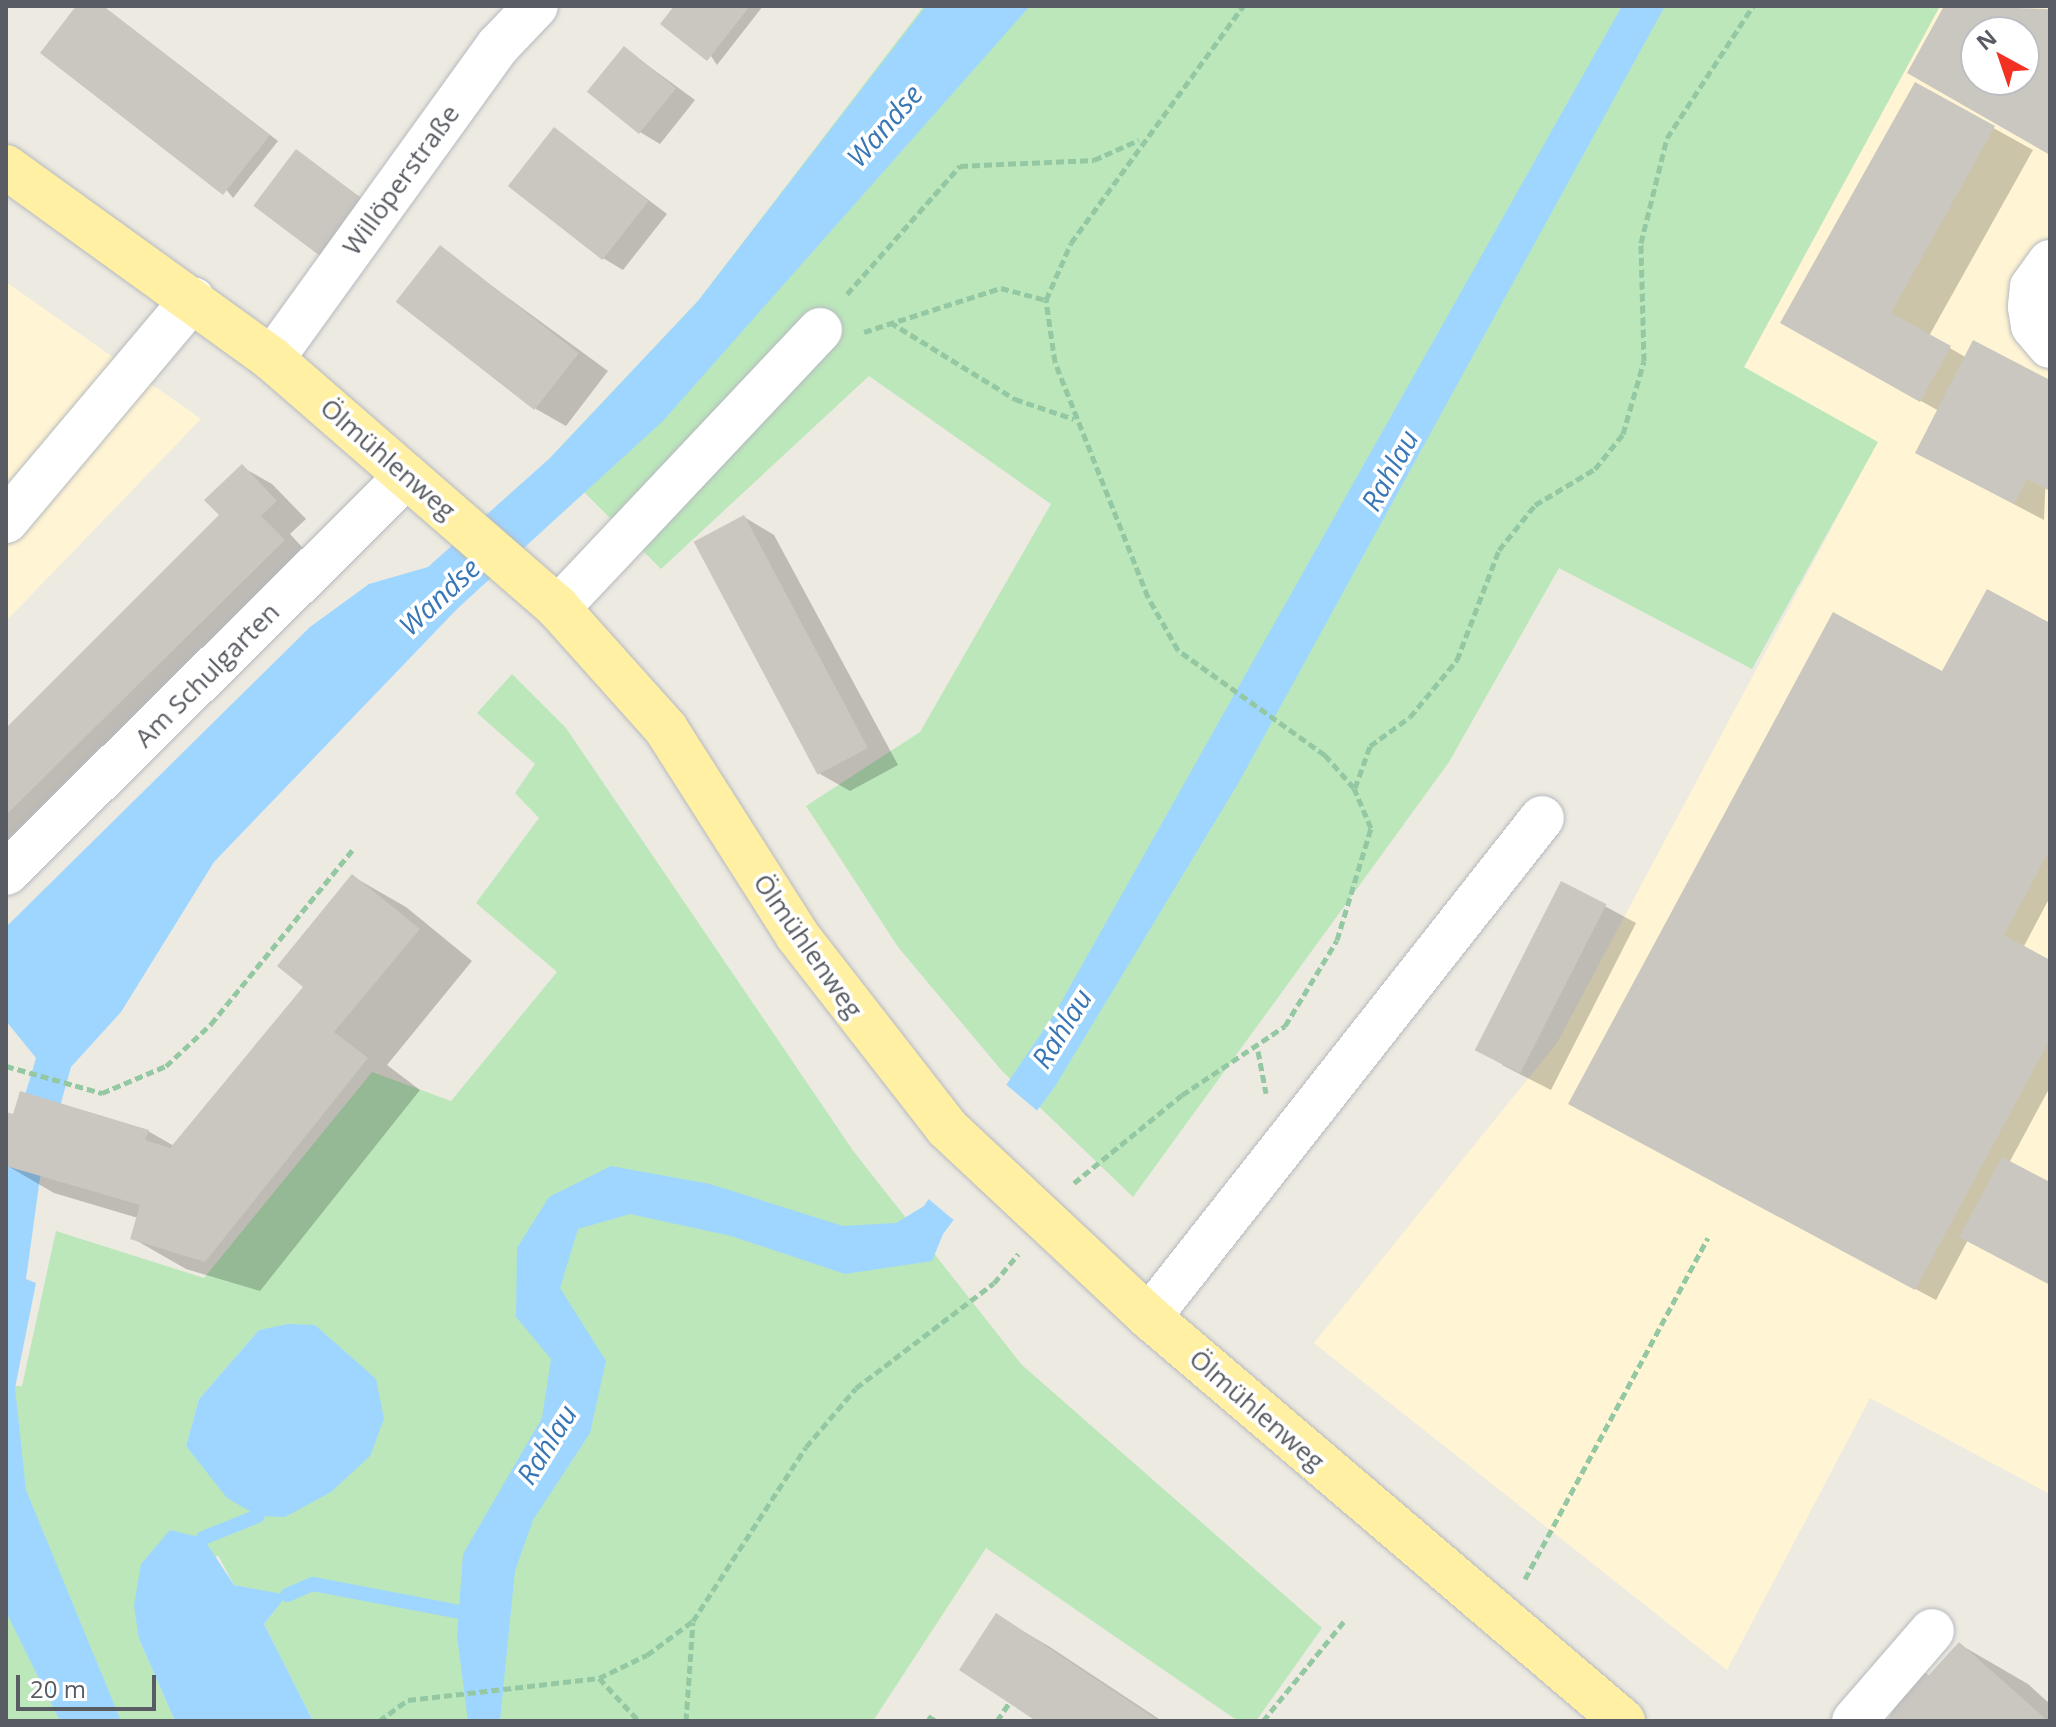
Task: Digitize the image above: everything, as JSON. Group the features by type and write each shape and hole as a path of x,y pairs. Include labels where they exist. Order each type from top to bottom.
{"main road":[{"name":"Ölmühlenweg","path":"6,167 193,299 272,359 558,608 666,729 805,947 947,1128 1042,1223 1149,1317 1623,1721"}],"street":[{"name":"Willöperstraße","path":"272,359 498,46 536,6"},
{"path":"2050,262 2032,287 2030,307 2033,326 2050,346"},
{"path":"6,521 193,299"},
{"path":"558,608 820,330"},
{"name":"Am Schulgarten","path":"6,873 407,476"},
{"path":"1149,1317 1542,818"},
{"path":"1854,1721 1932,1631"}],"path":[{"path":"379,1721 408,1700 462,1690 506,1690 599,1678 693,1621 806,1447 856,1388 994,1283 1074,1183 1182,1095 1285,1026 1337,940 1371,828 1354,788 1303,737 1178,650 1148,597 1074,419 1046,300 1071,243 1140,139 1243,6"},
{"path":"1354,788 1370,746 1410,717 1457,660 1499,550 1535,505 1595,469 1623,434 1644,361 1641,243 1667,138 1753,6"},
{"path":"1046,300 1001,288 854,336 820,330 919,205 960,166 1094,160 1140,139"},
{"path":"890,322 1015,399 1074,419"},
{"path":"6,1066 77,1089 102,1093 166,1066 211,1024 353,849"},
{"path":"1504,1619 1708,1238"},
{"path":"1263,1721 1345,1620"},
{"path":"686,1721 693,1621"},
{"path":"599,1678 639,1721"},
{"path":"997,1721 1009,1703"},
{"path":"928,1716 936,1721"}],"shaded area":[{"path":"1940,6 2050,6 2050,1494 1870,1398 1727,1670 1314,1343 1557,1043 1877,443 1744,368"},
{"path":"6,282 201,419 6,621"}],"green space":[{"path":"924,6 1940,6 1744,367 1878,442 1752,669 1559,568 1449,762 1133,1197 1002,1071 898,947 806,806 920,732 1051,504 869,376 661,569 550,458 698,301"},
{"path":"512,674 566,728 854,1152 1022,1365 1322,1628 1256,1721 1238,1721 986,1548 873,1721 313,1721 264,1624 286,1596 234,1585 218,1555 139,1639 175,1721 6,1721 6,1386 22,1386 56,1231 204,1278 372,1072 451,1101 557,972 476,903 539,818 515,793 535,764 477,713","holes":["315,1325 345,1355 207,1471 186,1446 199,1399 259,1330"]}],"water":[{"name":"Wandse","path":"926,6 1030,6 663,421 458,608 214,862 121,1012 71,1067 40,1178 26,1279 36,1283 15,1388 26,1490 121,1721 60,1721 6,1612 6,1159 36,1058 6,1021 7,926 310,627 369,584 428,567 550,458 698,301"},
{"name":"Rahlau","path":"1622,6 1665,6 1239,782 1054,1088 943,1234 932,1261 845,1274 731,1236 630,1214 578,1229 560,1288 606,1361 590,1433 533,1520 515,1571 500,1721 468,1721 457,1636 463,1554 542,1418 551,1359 516,1317 517,1248 549,1197 611,1166 710,1184 843,1226 896,1223 924,1206 1055,1013"},
{"path":"288,1324 315,1325 376,1379 384,1419 370,1456 331,1492 285,1517 258,1516 227,1498 186,1446 199,1399 259,1330"},
{"path":"170,1530 203,1538 234,1585 287,1595 264,1624 313,1721 175,1721 139,1639 134,1606 141,1564"}],"pier":[{"path":"1003,1082 1040,1113 956,1222 925,1196"}],"building":[{"path":"76,6 103,6 270,135 223,195 40,53"},
{"path":"674,6 750,6 707,61 660,24"},
{"path":"1944,6 2050,9 2050,155 1907,73"},
{"path":"624,46 676,88 639,134 587,92"},
{"path":"1915,82 1995,126 1891,313 1951,346 1920,402 1780,323"},
{"path":"554,127 649,201 602,260 508,186"},
{"path":"296,149 363,200 320,256 253,206"},
{"path":"440,245 579,353 534,410 396,302"},
{"path":"1973,340 2050,380 2050,491 2027,479 2014,504 1915,453"},
{"path":"242,464 277,501 261,516 285,540 6,815 6,728 219,515 204,500"},
{"path":"744,515 868,748 818,775 694,542"},
{"path":"1987,589 2050,623 2050,849 2004,935 2050,960 2050,1039 1915,1290 1568,1104 1833,612 1942,671"},
{"path":"352,874 420,929 334,1032 368,1058 205,1262 130,1239 140,1205 6,1166 6,1112 13,1114 20,1091 149,1130 145,1140 170,1148 303,987 277,966"},
{"path":"1561,881 1606,904 1520,1073 1475,1050"},
{"path":"2002,1157 2050,1182 2050,1285 1959,1237"},
{"path":"996,1613 1159,1721 1036,1721 959,1670"},
{"path":"1959,1642 2048,1721 1887,1721 1919,1668 1928,1676"}],"waterway":[{"path":"203,1538 258,1516"},
{"path":"287,1595 313,1584 475,1615"}]}
